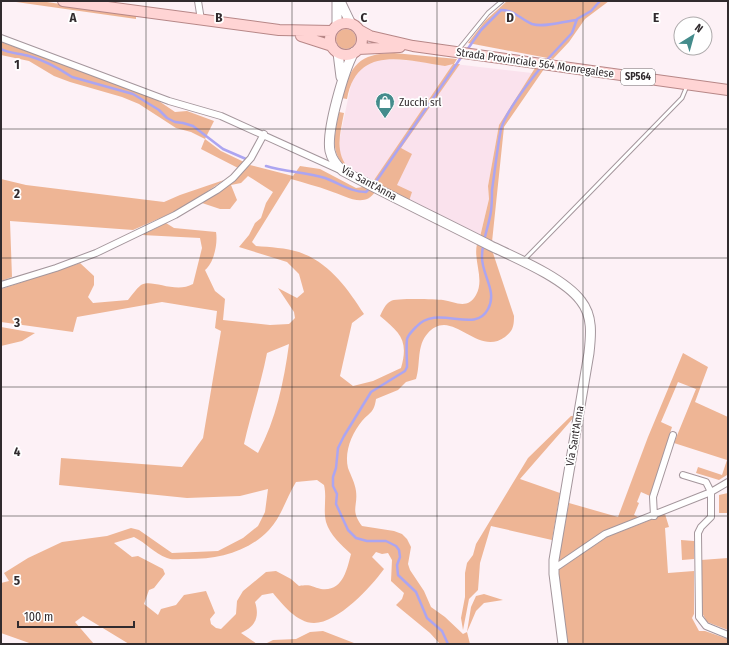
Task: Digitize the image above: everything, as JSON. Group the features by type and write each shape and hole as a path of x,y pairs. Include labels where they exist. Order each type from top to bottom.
{"main road":[{"name":"Strada Provinciale 564 Monregalese","path":"64,1 279,30 312,39 346,55 356,51 413,46"},
{"name":"Strada Provinciale 564 Monregalese","path":"279,30 335,28 346,23 370,36 413,46 728,90"},
{"path":"355,27 362,39 356,51"},
{"path":"335,28 330,39 335,50"}],"street":[{"path":"198,1 201,20"},
{"path":"338,1 355,27"},
{"path":"335,28 338,1"},
{"path":"1,38 169,100 221,116 344,171"},
{"name":"Via Sant'Anna","path":"335,50 341,80"},
{"name":"Via Sant'Anna","path":"356,51 341,80 329,144 333,160 344,171 522,261 563,285 578,297 588,313 591,329 587,369 553,567 563,644"},
{"path":"1,285 56,268 96,253 175,215 234,178 252,158 264,134"},
{"path":"654,516 653,497 673,435"},
{"path":"683,475 706,482 712,492 711,516 701,527 698,533 698,614 701,621 706,626 728,635"},
{"path":"553,567 558,566 605,534 712,492 728,482"}],"lane":[{"path":"462,52 485,17 502,1"},
{"path":"522,261 682,98 688,84"}],"shaded area":[{"path":"9,1 40,1 136,15 136,19"},
{"path":"507,1 609,1 585,19 569,42 553,59 468,43 485,21"},
{"path":"346,29 353,32 356,39 353,46 346,49 339,46 336,39 339,32"},
{"path":"1,42 153,97 175,112 187,111 214,121 205,139 191,132 176,128 139,104 122,97 54,76 29,61 1,55"},
{"path":"394,53 457,59 454,64 460,64 401,148 412,154 397,185 412,192 409,201 372,183 453,64 445,66 399,59 372,63 361,70 352,82 347,99 341,98 349,77 358,63 372,56"},
{"path":"390,59 454,64 532,73 499,125 488,186 489,199 480,237 350,170 342,160 339,152 340,137 352,80 358,71 367,63"},
{"path":"535,68 544,69 504,127 492,242 480,237 489,199 488,186 499,125"},
{"path":"339,112 344,113 340,136 340,150 345,164 350,170 338,158 336,151 335,136"},
{"path":"205,139 221,151 244,162 238,168 201,149"},
{"path":"250,165 293,176 300,166 320,169 356,188 363,187 375,192 365,200 347,198 291,179 252,242 256,246 299,252 310,257 337,277 351,295 364,314 352,323 340,376 353,386 373,381 401,368 404,350 401,338 393,327 380,316 387,304 394,300 407,299 443,300 461,304 465,304 473,300 479,283 476,257 477,244 492,250 514,316 513,325 508,335 497,341 489,342 481,340 451,326 437,326 431,330 424,338 420,349 416,379 406,382 398,390 376,399 373,410 355,431 347,456 348,468 354,482 356,496 355,512 358,521 362,526 394,531 402,534 407,539 411,547 408,564 410,570 424,591 431,607 445,617 463,634 467,632 470,644 440,644 430,633 396,605 402,599 404,593 391,581 392,560 388,553 382,554 376,552 372,557 384,569 353,603 333,617 323,621 314,623 302,620 290,612 273,593 262,595 255,602 257,612 253,625 241,633 257,644 129,644 83,616 75,622 94,644 32,644 1,633 1,583 9,581 4,573 28,558 62,542 107,536 131,528 139,530 172,553 218,551 243,538 258,526 265,512 268,489 240,496 187,498 59,485 61,458 182,467 203,438 221,331 215,328 217,311 162,302 77,317 73,332 1,322 1,289 80,263 94,276 94,285 88,297 93,303 128,300 141,285 145,283 171,287 186,287 193,284 202,248 200,238 142,235 166,223 174,228 216,232 215,252 211,263 205,270 215,291 225,299 223,320 270,325 289,324 295,318 294,312 278,288 297,298 304,292 299,274 287,262 239,247 249,235 255,223 261,218 266,203 273,192 248,176 241,183 231,185 237,200 230,209 220,209 202,203 228,186","holes":["289,344 285,372 278,400 270,427 258,453 244,444 267,353","317,480 324,485 325,517 328,527 336,540 351,554 343,578 334,587 321,589 303,585 299,586 291,579 276,571 266,572 243,591 237,601 236,614 221,629 216,628 211,624 210,619 215,613 206,591 184,595 176,605 161,609 158,615 144,604 149,590 154,588 165,574 163,569 138,556 132,557 114,543 134,537 158,553 172,559 217,557 228,554 250,545 269,530 281,513 296,482"]},
{"path":"1,179 26,185 164,202 224,180 183,208 133,230 10,221 12,277 1,281"},
{"path":"1,327 35,333 22,341 1,346"},
{"path":"683,353 708,367 695,402 728,417 727,475 719,480 696,473 698,467 722,475 727,460 674,443 696,389 678,382 661,422 672,427 650,496 641,492 637,502 639,503 634,515 640,518 601,533 558,562 569,503 618,517 648,437"},
{"path":"571,416 575,416 520,479 560,493 552,540 491,526 480,563 478,590 469,599 463,630 461,618 465,597 465,573 467,563 473,555 476,544 528,458"},
{"path":"728,493 728,513 719,513 719,495"},
{"path":"665,514 669,527 665,528 668,573 694,571 694,614 692,618 699,631 705,631 728,639 728,644 568,644 558,570 607,537"},
{"path":"681,540 694,541 694,559 682,560"},
{"path":"728,558 728,630 707,622 701,611 701,560"},
{"path":"484,594 503,600 484,603 476,611 467,632 471,607 476,596"},
{"path":"323,631 354,643 265,644 273,640 296,639 310,632"}],"waterway":[{"path":"545,62 572,33 577,19 591,11 600,1"},
{"path":"467,50 481,30 501,10 510,11 528,22 537,25 549,25 577,20"},
{"path":"1,49 40,60 72,77 133,94 159,110 167,118 175,122 193,126 223,149 246,159"},
{"path":"266,166 280,170 318,176 350,189 366,192 375,183 462,56"},
{"path":"448,644 442,631 427,618 416,592 398,575 397,565 400,557 399,550 396,546 386,541 367,541 356,538 348,530 336,504 337,494 333,486 333,477 336,468 338,448 371,392 405,371 407,367 407,339 412,331 425,320 434,318 465,320 474,319 482,316 488,309 491,302 491,296 482,263 482,250 491,211 492,190 501,129 513,105 542,66"}],"place":[{"name":"Zucchi srl","path":"385,119"}]}
